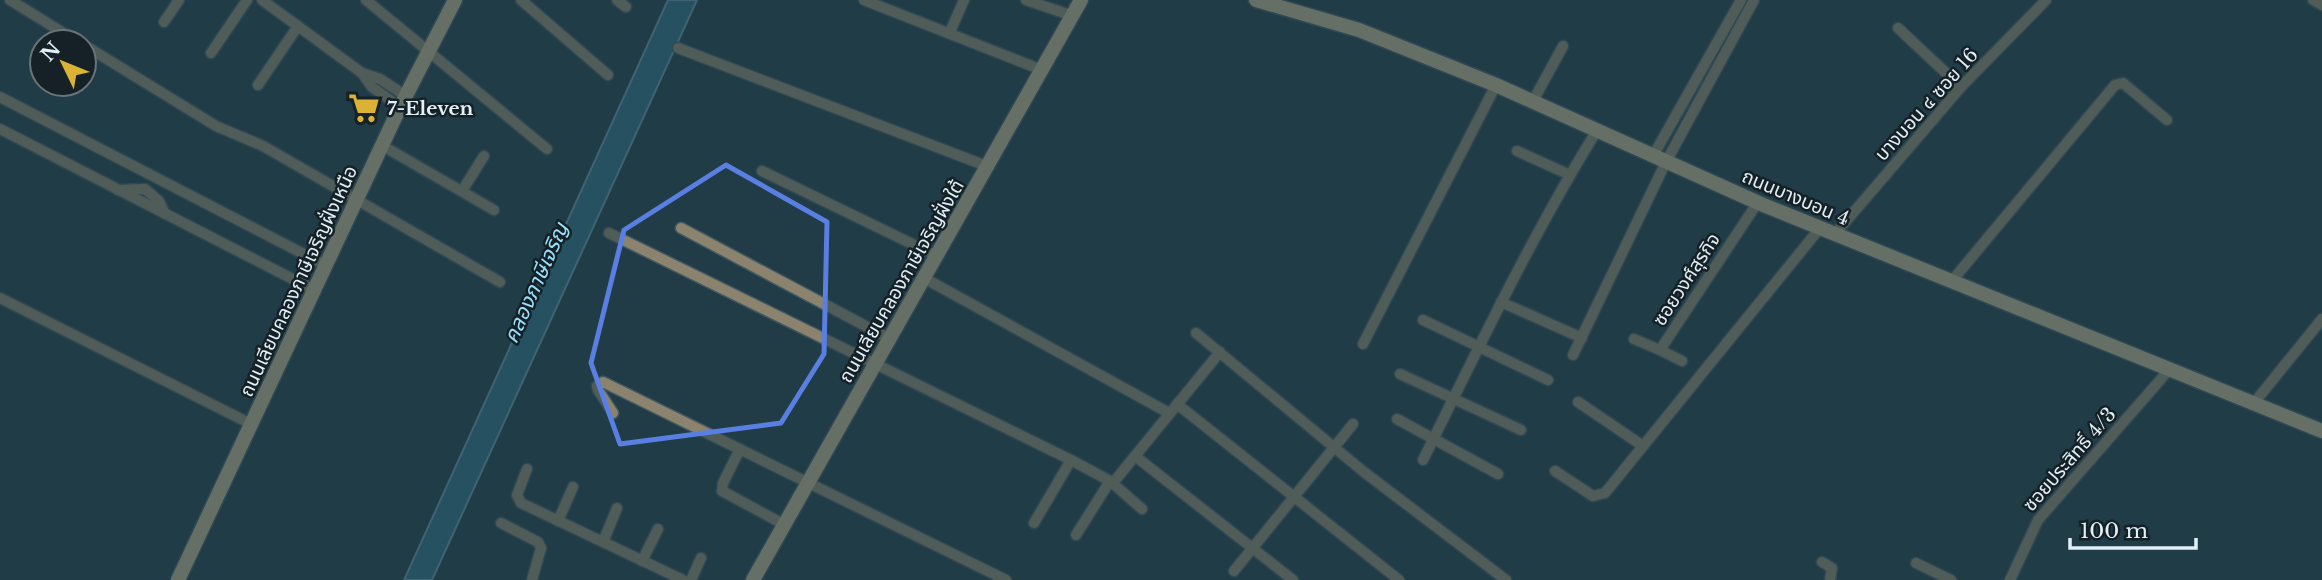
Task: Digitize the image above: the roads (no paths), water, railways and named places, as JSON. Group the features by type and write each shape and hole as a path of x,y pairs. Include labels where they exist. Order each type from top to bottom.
{"street":[{"path":"10,0 55,28"},
{"path":"164,22 179,0"},
{"path":"211,53 247,0"},
{"path":"262,0 362,73 380,79 403,101"},
{"path":"366,0 547,149"},
{"name":"ถนนเลียบคลองภาษีเจริญฝั่งเหนือ","path":"178,580 403,101 455,0"},
{"path":"521,0 608,75"},
{"path":"864,0 1042,70"},
{"path":"950,32 964,0"},
{"path":"1026,0 1073,16"},
{"name":"ถนนเลียบคลองภาษีเจริญฝั่งใต้","path":"753,580 989,167 1081,0"},
{"name":"ถนนบางบอน 4","path":"1256,0 1359,30 1496,85 1596,132 1820,228 2168,371 2322,431"},
{"path":"1573,355 1659,159 1741,0"},
{"path":"1659,159 1754,0"},
{"name":"บางบอน ๔ ซอย 16","path":"1836,234 1961,87 2046,0"},
{"path":"2313,0 2322,5"},
{"path":"258,85 298,26"},
{"path":"1898,28 1961,87"},
{"path":"1533,102 1563,46"},
{"path":"678,48 989,167"},
{"path":"98,54 216,126 263,146 500,282"},
{"path":"1951,282 2115,85 2123,83 2167,120"},
{"path":"1363,344 1496,85"},
{"path":"0,97 327,266"},
{"path":"0,129 316,290"},
{"path":"1423,460 1501,302 1596,132"},
{"path":"383,146 494,210"},
{"path":"1517,151 1570,175"},
{"path":"462,191 484,156"},
{"path":"762,171 937,256"},
{"name":"ซอยวงศ์สุรกิจ","path":"1634,339 1660,351 1758,202"},
{"path":"681,228 890,339"},
{"path":"1555,471 1597,497 1605,493 1820,228"},
{"path":"609,233 875,366 1113,480 1142,509"},
{"path":"924,278 1169,413"},
{"path":"0,298 253,425"},
{"path":"1501,302 1582,338"},
{"path":"2253,403 2322,318"},
{"path":"1423,320 1548,380"},
{"path":"1196,333 1334,447 1506,580"},
{"path":"1660,351 1682,360"},
{"path":"1076,536 1113,480 1220,352"},
{"name":"ซอยประสิทธิ์ 4/3","path":"2010,580 2038,520 2168,371"},
{"path":"1400,374 1521,430"},
{"path":"613,413 598,390 597,386 603,382 1006,580"},
{"path":"1578,402 1643,446"},
{"path":"1177,404 1399,580"},
{"path":"1397,419 1435,437 1498,474"},
{"path":"1234,571 1296,498 1353,424"},
{"path":"740,449 723,483 722,491 785,525"},
{"path":"1135,456 1293,580"},
{"path":"1034,523 1071,460"},
{"path":"527,469 518,500 683,580"},
{"path":"558,521 573,487"},
{"path":"603,542 617,508"},
{"path":"501,523 538,542 541,548 533,580"},
{"path":"642,561 658,529"},
{"path":"691,580 701,558"},
{"path":"1822,562 1832,568 1830,580"},
{"path":"1916,563 1951,580"}],"water":[{"path":"668,0 697,0 432,580 404,580"}],"place":[{"name":"7-Eleven","path":"364,108"}],"water label":[{"name":"คลองภาษีเจริญ","path":"536,283"}]}
